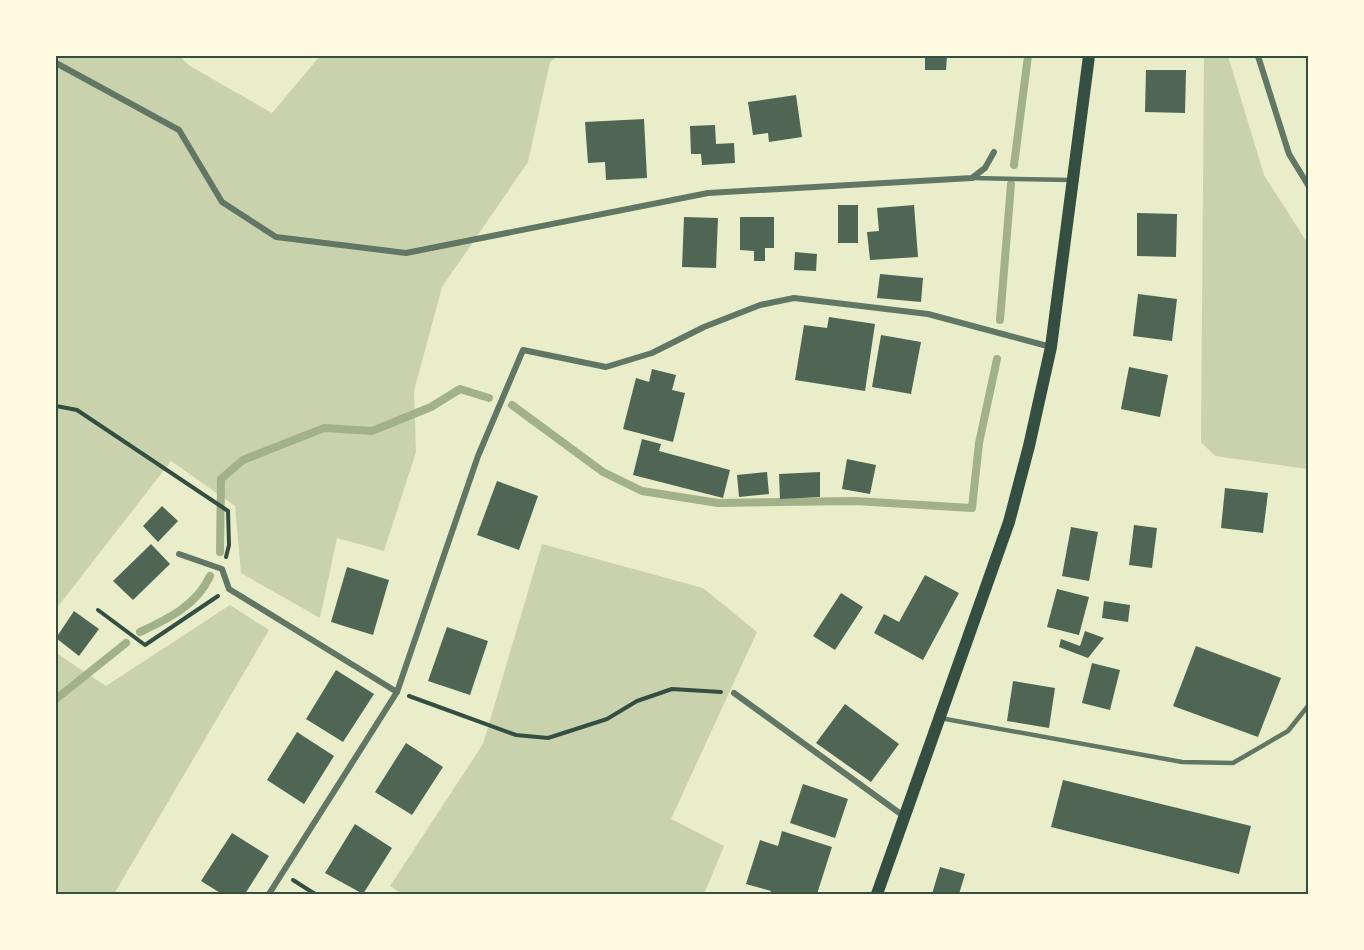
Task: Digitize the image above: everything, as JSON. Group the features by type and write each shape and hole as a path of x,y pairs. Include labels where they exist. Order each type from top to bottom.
{"main road":[{"path":"877,894 1009,522 1051,347 1089,56"}],"street":[{"path":"1258,56 1289,154 1308,185"},
{"path":"56,63 179,130 222,202 276,237 406,253 708,193 972,178 985,168 994,152"},
{"path":"269,894 397,692 478,456 524,350 606,367 652,353 704,327 760,305 794,298 928,314 1051,347"},
{"path":"179,554 222,569 229,588 397,692"},
{"path":"734,693 905,817"}],"lane":[{"path":"972,178 1074,180"},
{"path":"938,718 1182,762 1233,763 1288,731 1308,706"}],"path":[{"path":"56,406 76,410 228,511 230,545 222,569"},
{"path":"98,610 145,645 229,588"},
{"path":"397,692 516,735 548,738 607,719 637,701 672,689 734,693"},
{"path":"282,874 315,894"}],"green space":[{"path":"56,56 179,56 190,66 272,113 320,56 558,56 550,62 528,162 442,287 414,391 416,452 384,551 337,538 320,618 241,573 235,506 171,461 56,609"},
{"path":"1204,56 1228,56 1264,175 1308,244 1308,469 1215,456 1201,442"},
{"path":"542,544 703,588 757,632 671,819 724,846 704,894 402,894 390,886 483,744"},
{"path":"230,605 269,630 114,894 56,894 56,653 106,686"}],"building":[{"path":"925,56 947,56 946,70 925,70"},
{"path":"1146,70 1186,70 1185,113 1145,112"},
{"path":"796,95 802,137 769,142 768,133 753,135 748,102"},
{"path":"644,119 647,178 606,180 605,162 588,163 585,122"},
{"path":"715,125 716,144 734,143 735,163 702,165 701,154 691,154 690,126"},
{"path":"838,205 858,205 858,243 838,243"},
{"path":"914,205 918,257 870,260 867,232 879,231 877,208"},
{"path":"1137,213 1177,214 1176,257 1137,256"},
{"path":"684,217 718,218 716,268 682,267"},
{"path":"740,217 774,217 774,248 765,248 765,261 754,261 754,251 740,250"},
{"path":"795,252 817,254 816,271 794,270"},
{"path":"880,274 923,278 921,302 877,298"},
{"path":"1138,294 1177,299 1172,341 1133,336"},
{"path":"829,317 875,324 865,391 795,380 804,325 827,328"},
{"path":"881,335 921,342 911,394 872,387"},
{"path":"1129,367 1168,375 1160,417 1121,409"},
{"path":"652,369 676,375 672,390 685,393 673,442 623,429 636,378 649,382"},
{"path":"642,439 661,444 659,451 730,470 723,498 633,475"},
{"path":"847,459 876,465 870,494 842,489"},
{"path":"767,472 769,494 739,497 737,475"},
{"path":"820,472 820,497 780,499 779,474"},
{"path":"497,481 538,496 519,550 477,535"},
{"path":"1225,488 1268,493 1263,533 1221,528"},
{"path":"162,506 178,521 158,542 143,526"},
{"path":"1134,525 1157,528 1152,568 1129,565"},
{"path":"1071,527 1098,532 1089,581 1062,576"},
{"path":"151,544 170,564 133,600 113,581"},
{"path":"347,567 389,580 373,635 331,622"},
{"path":"925,575 959,593 923,660 874,633 884,614 899,622"},
{"path":"1057,589 1089,597 1079,635 1047,627"},
{"path":"841,593 863,607 835,650 813,636"},
{"path":"1104,601 1130,605 1128,622 1102,618"},
{"path":"74,611 99,629 79,656 56,638"},
{"path":"447,627 488,641 470,695 428,681"},
{"path":"1085,631 1104,638 1088,658 1059,647 1061,639 1080,646"},
{"path":"1196,646 1281,678 1258,737 1173,706"},
{"path":"1092,663 1120,670 1110,710 1082,703"},
{"path":"336,670 374,694 343,742 306,719"},
{"path":"1013,681 1055,688 1049,728 1007,721"},
{"path":"845,704 899,744 871,782 816,743"},
{"path":"297,732 334,756 304,804 267,780"},
{"path":"406,743 443,767 412,815 375,792"},
{"path":"1063,780 1251,826 1239,874 1051,827"},
{"path":"803,784 848,799 835,838 790,823"},
{"path":"355,824 392,848 363,894 325,873"},
{"path":"782,831 832,847 817,894 770,894 771,891 746,884 760,840 778,846"},
{"path":"232,833 269,856 245,894 222,894 201,881"},
{"path":"940,867 965,874 959,894 932,894"}],"waterway":[{"path":"1014,165 1028,56"},
{"path":"1000,320 1011,184"},
{"path":"512,405 603,472 642,491 718,503 855,501 972,508 979,443 997,359"},
{"path":"220,552 221,479 243,460 324,428 372,431 431,407 460,389 489,398"},
{"path":"140,632 190,603 210,576"},
{"path":"56,699 126,643"}]}
